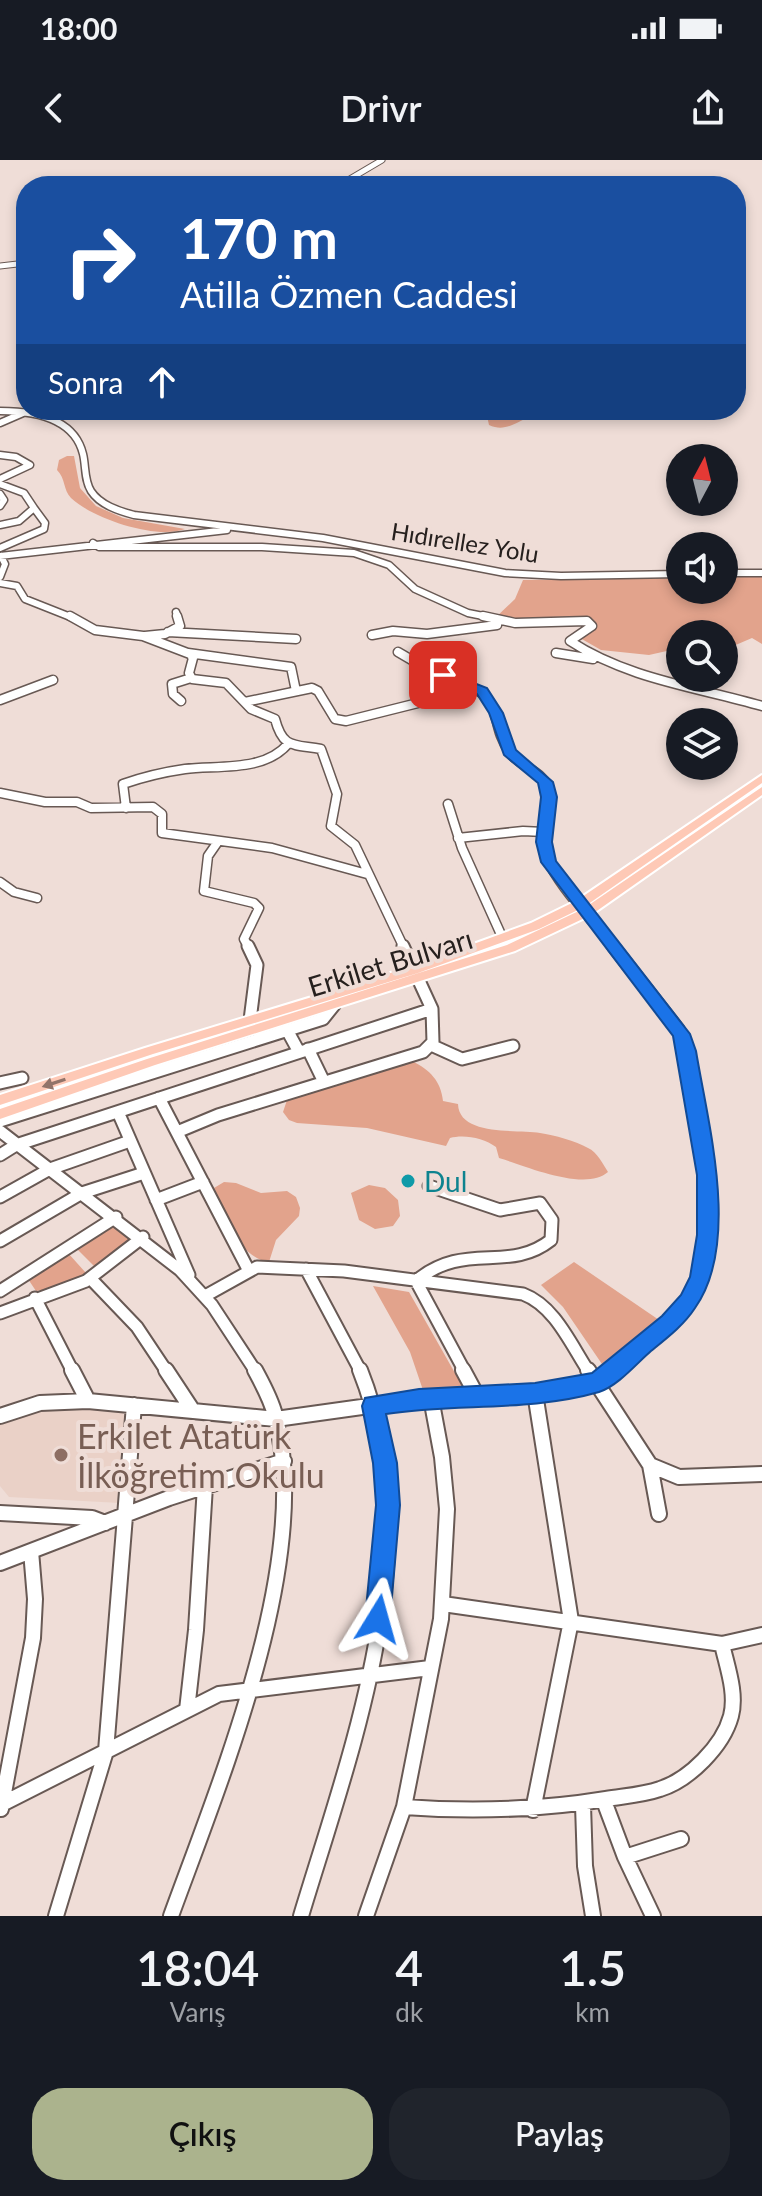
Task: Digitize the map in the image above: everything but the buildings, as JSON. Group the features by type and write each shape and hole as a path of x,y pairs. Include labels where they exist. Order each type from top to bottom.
{"main road":[{"name":"Erkilet Bulvarı","path":"0,1114 335,1004 583,908 762,778"},
{"name":"Erkilet Bulvarı","path":"0,1100 250,1020 511,948 583,908 762,790"}],"street":[{"path":"355,176 382,160"},
{"path":"52,420 73,434 82,448 90,490 112,507 149,518 245,528"},
{"path":"0,455 19,459 30,466 0,482"},
{"path":"0,482 24,493 45,523 44,529 0,548"},
{"path":"0,525 18,524 34,508"},
{"path":"245,528 0,556 5,564 0,580 17,586 25,599 58,610 95,630 143,636 188,653 292,667 296,691"},
{"name":"Hıdırellez Yolu","path":"245,528 323,538 505,573 561,576 666,574"},
{"path":"93,543 97,546 128,548 262,547 354,553 395,568 415,589 450,607 491,620 522,623"},
{"path":"738,573 762,573"},
{"path":"168,632 180,626 176,612"},
{"path":"372,635 393,631 427,634 522,623 589,622 592,625 588,631 570,641 598,658 629,670 762,706"},
{"path":"143,636 168,632 296,639"},
{"path":"0,1416 40,1403 88,1401 276,1419 431,1398 535,1393 598,1382 670,1322 692,1296 702,1271 708,1192 683,1039 549,862 544,847 549,797 545,782 510,752 496,713 482,691 427,669 398,652"},
{"path":"188,653 193,658 189,672 191,678"},
{"path":"556,653 589,660 598,658"},
{"path":"181,701 174,696 172,684 191,678 226,683 254,711 275,719 280,737 288,744 305,744 321,749 337,794 331,826 355,845 432,1009 431,1045"},
{"path":"0,700 53,680"},
{"path":"245,702 316,689 335,719 346,721 440,698 459,682"},
{"path":"126,808 123,784 186,769 259,762 279,755 288,744"},
{"path":"2,790 45,802 77,802 94,808 153,807 163,816 162,833 217,843 272,848 367,874"},
{"path":"448,804 458,838 503,939"},
{"path":"458,838 523,831 544,832"},
{"path":"217,843 208,856 204,891 254,903 259,908 244,939 257,965 250,1020"},
{"path":"0,882 14,892 37,898"},
{"path":"0,1121 323,1019 335,1004"},
{"path":"0,1155 16,1145 432,1009"},
{"path":"287,1030 324,1082"},
{"path":"431,1045 462,1059 513,1046"},
{"path":"177,1132 420,1053 431,1045"},
{"path":"0,1083 22,1078"},
{"path":"159,1098 249,1271"},
{"path":"118,1112 191,1282"},
{"path":"0,1131 143,1237 205,1296 271,1400 276,1419 284,1461 286,1507 279,1558 248,1689 171,1916"},
{"path":"0,1197 50,1169 130,1141"},
{"path":"0,1241 82,1193 144,1173"},
{"path":"156,1200 203,1182"},
{"path":"416,1281 430,1268 458,1258 532,1253 549,1243 553,1233 549,1213 540,1203 500,1210 429,1186"},
{"path":"0,1291 116,1217"},
{"path":"0,1313 26,1300 65,1291 91,1279 143,1237"},
{"path":"205,1296 257,1267 306,1269 516,1292 536,1299 548,1310 598,1382 650,1465 659,1514"},
{"path":"301,1916 367,1675 382,1592 388,1527 385,1463 373,1406 356,1359 306,1269"},
{"path":"91,1279 137,1327 193,1411"},
{"path":"416,1281 477,1396"},
{"path":"35,1298 88,1401"},
{"path":"533,1810 571,1621 535,1393"},
{"path":"366,1916 404,1807 443,1604 447,1509 442,1457 431,1398"},
{"path":"56,1916 106,1751 134,1405"},
{"path":"0,1563 205,1486 284,1461"},
{"path":"650,1465 679,1477 762,1474"},
{"path":"187,1710 196,1630 205,1486"},
{"path":"0,1513 92,1518 105,1523"},
{"path":"1,1807 33,1638 35,1583 31,1551"},
{"path":"443,1604 722,1644 762,1635"},
{"path":"404,1807 460,1811 533,1810 583,1805 668,1787 684,1778 701,1762 732,1714 722,1644"},
{"path":"1,1807 219,1694 430,1668"},
{"path":"604,1801 625,1857 653,1916"},
{"path":"583,1805 585,1866 593,1916"},
{"path":"625,1857 681,1839"}],"shaded area":[{"path":"488,420 523,420 501,428 489,425"},
{"path":"74,456 80,488 96,506 123,518 185,529 173,532 142,530 109,520 81,506 68,495 57,470 59,460"},
{"path":"762,576 762,644 752,638 738,644 738,620 666,620 666,651 649,655 601,650 580,638 593,631 595,624 494,619 515,599 523,580 666,578 666,604 738,604 738,577"},
{"path":"412,1061 434,1077 443,1101 458,1104 461,1115 468,1122 492,1129 540,1133 583,1145 600,1158 608,1172 585,1179 555,1176 499,1158 496,1147 474,1138 450,1138 446,1146 367,1128 297,1123 289,1120 283,1112 287,1100"},
{"path":"224,1182 236,1183 261,1193 287,1191 296,1197 299,1216 276,1240 269,1262 249,1252 234,1233 214,1188"},
{"path":"369,1185 385,1188 398,1200 400,1216 393,1226 375,1229 359,1220 351,1193"},
{"path":"112,1226 131,1240 98,1270 77,1249"},
{"path":"68,1253 86,1273 60,1287 36,1291 28,1279"},
{"path":"574,1262 662,1322 604,1367 563,1307 541,1285"},
{"path":"373,1286 409,1292 468,1396 425,1396 410,1352"},
{"name":"Erkilet Atatürk İlköğretim Okulu","path":"121,1410 125,1417 120,1503 9,1497 0,1486 0,1424 23,1413"}],"place":[{"name":"Dul","path":"408,1181"},
{"name":"Erkilet Atatürk İlköğretim Okulu","path":"61,1455"}],"route":[{"path":"378,1619 386,1559 388,1505 385,1463 373,1406 419,1399 535,1393 598,1382 670,1322 688,1301 701,1277 707,1235 707,1175 686,1045 681,1034 562,883 549,862 544,842 549,797 545,782 510,752 496,713 482,691 443,675"}]}
